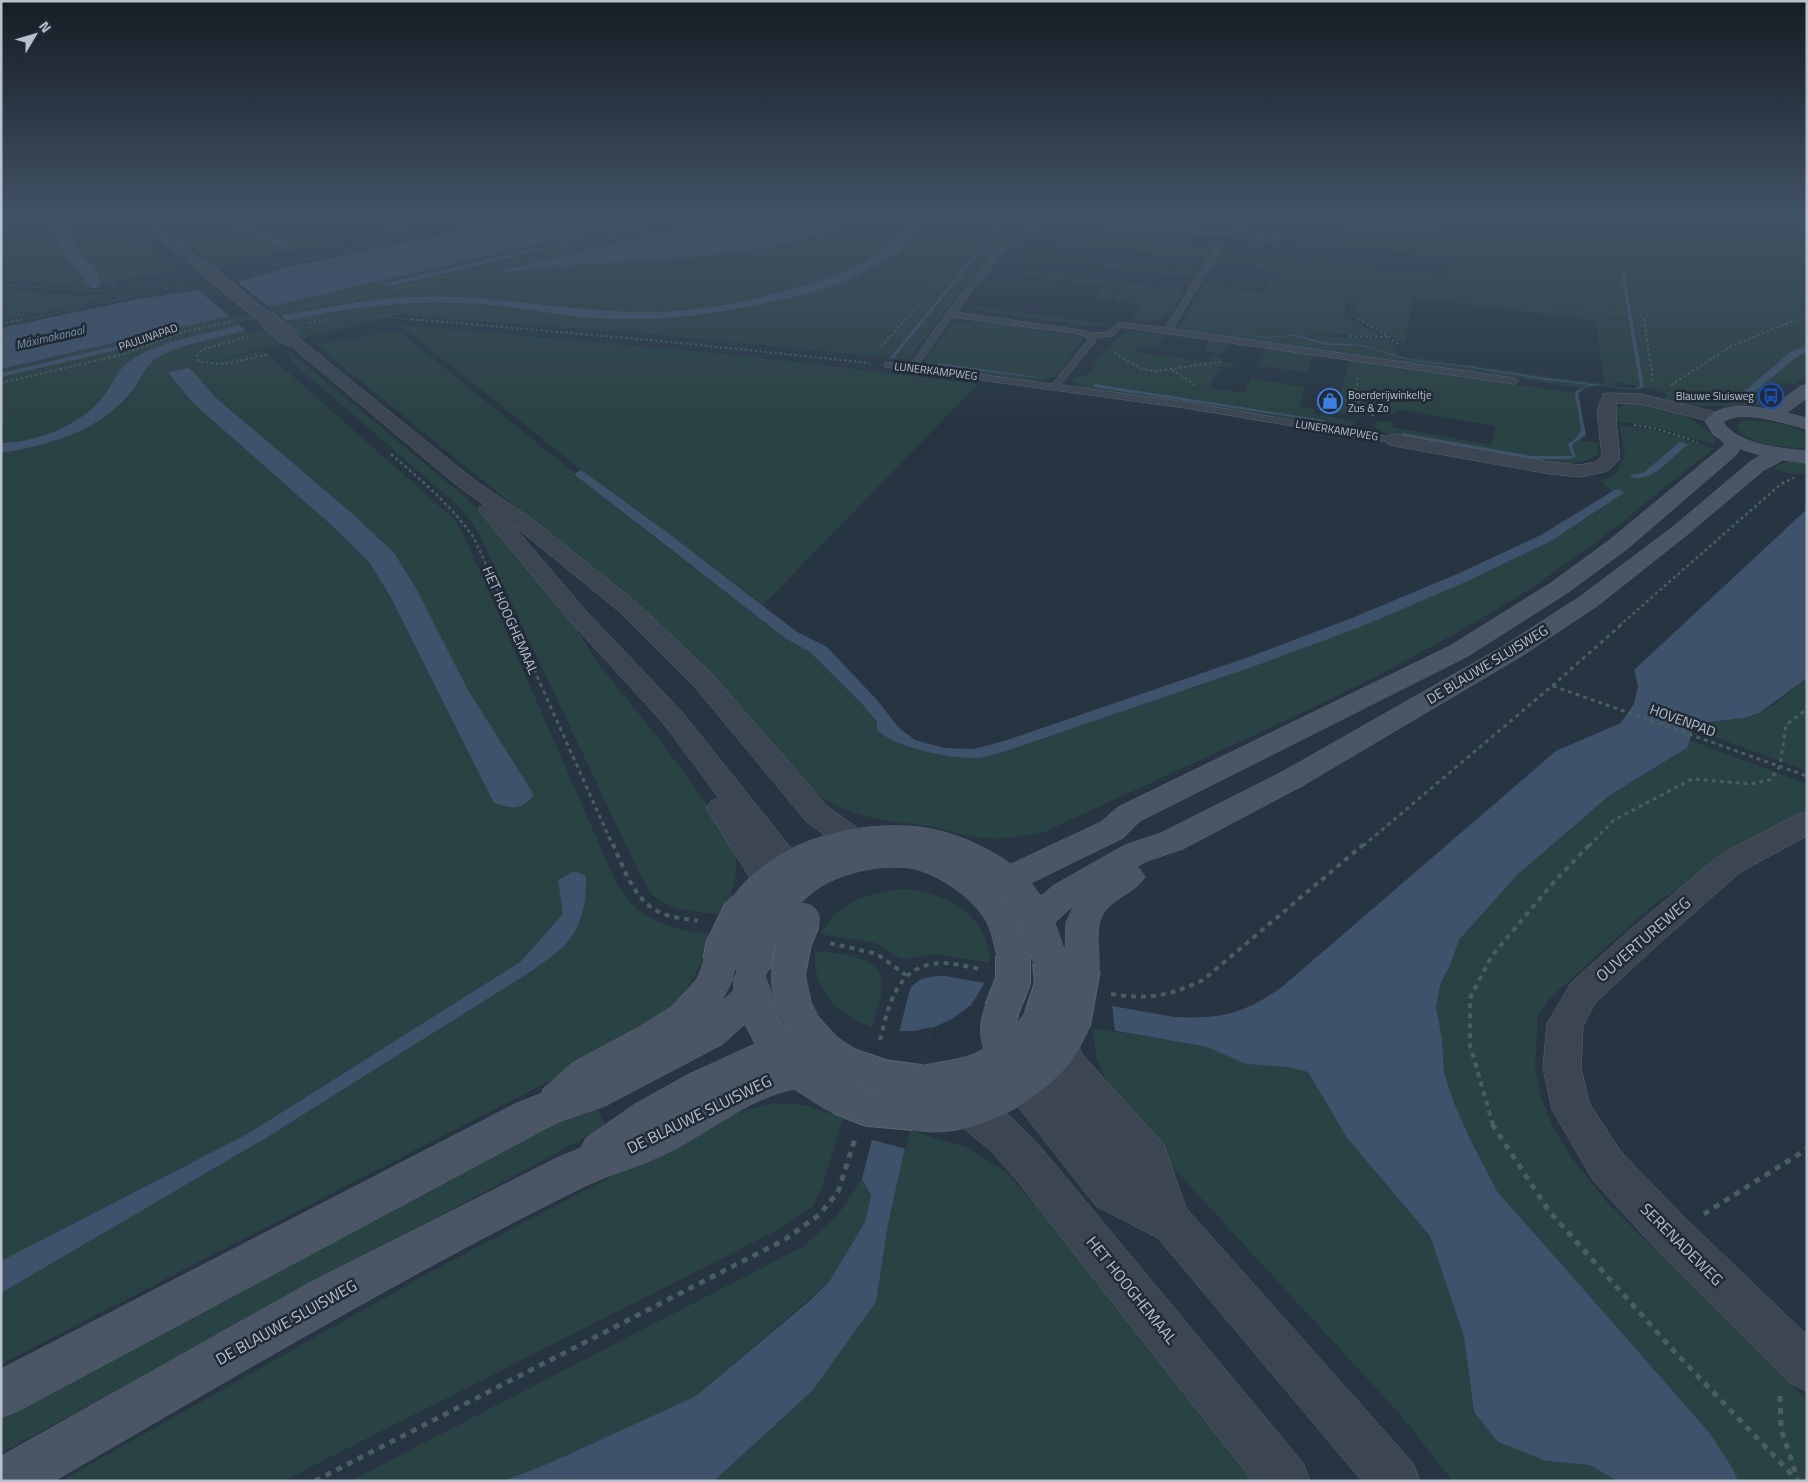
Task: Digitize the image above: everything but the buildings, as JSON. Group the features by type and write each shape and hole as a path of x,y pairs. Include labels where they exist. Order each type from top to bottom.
{"main road":[{"path":"1772,414 1807,390"},
{"path":"1807,424 1772,414 1737,412 1724,414 1714,421 1719,431 1736,441 1780,454 1807,457"},
{"name":"DE BLAUWE SLUISWEG","path":"989,875 1054,859 1112,830 1129,814 1459,651 1559,588 1618,544 1729,451 1736,441"},
{"name":"DE BLAUWE SLUISWEG","path":"1037,918 1065,894 1136,853 1172,841 1292,779 1511,652 1589,601 1681,530 1757,466 1780,454"},
{"path":"797,1054 798,1016 792,1003 788,973 794,942 772,915 747,900 851,839 887,836 920,838 967,852 989,875 1020,890 1037,918 1047,944 1067,965 1080,993 1038,1048 992,1100 970,1109 931,1114 917,1098"},
{"name":"DE BLAUWE SLUISWEG","path":"1067,965 1085,914 1091,903 1100,894 1149,866 1172,841"},
{"path":"793,873 874,857 902,857 926,861 960,877 989,875"},
{"path":"1,1394 553,1106 591,1094 710,1033 734,978 759,940 772,915 811,904 793,873"},
{"path":"989,875 992,902 1008,929 1013,956 1013,982 1001,1010 997,1029 999,1042 1038,1048"},
{"path":"734,978 764,1024 797,1054 818,1086 843,1081 868,1108 917,1098 940,1082 959,1078 1038,1048"},
{"name":"DE BLAUWE SLUISWEG","path":"5,1481 327,1298 572,1171 649,1142 753,1086 779,1075 797,1054"}],"street":[{"path":"225,284 466,483 524,522 629,608 703,680 817,814 851,839"},
{"name":"LUNERKAMPWEG","path":"1394,440 1550,468 1587,470 1601,467 1611,459 1612,446 1605,407 1610,398 1646,400 1717,418"},
{"path":"466,483 578,616 673,718 718,777 755,794 797,846 793,873 743,840 721,808 718,777"},
{"name":"OUVERTUREWEG","path":"1571,1109 1562,1068 1564,1024 1582,993 1731,863 1807,822"},
{"path":"1038,1048 1068,1065 1150,1159 1170,1223"},
{"path":"1038,1048 1111,1192 1170,1223 1395,1481"},
{"name":"HET HOOGHEMAAL","path":"970,1109 1005,1138 1029,1164 1285,1481"},
{"name":"SERENADEWEG","path":"1571,1109 1607,1166 1671,1234 1803,1364"}],"lane":[{"path":"912,368 974,284"},
{"path":"1167,332 1196,284"},
{"path":"952,314 1080,332 1092,338 1110,334 1119,324 1514,380"},
{"path":"1056,386 1092,338"},
{"name":"LUNERKAMPWEG","path":"888,365 1056,386 1394,440"}],"path":[{"path":"112,284 115,292 122,298"},
{"path":"1,324 186,284"},
{"path":"285,309 352,300 419,284"},
{"path":"880,348 937,284"},
{"path":"1,285 83,292 115,292"},
{"path":"1402,351 1398,343 1360,321 1350,312 1352,305 1358,297 1375,290 1399,289 1548,303 1644,317 1654,388 1646,400 1647,410 1649,420 1657,429"},
{"path":"352,300 370,315 394,318 662,341 888,365"},
{"path":"1646,400 1731,346 1797,320 1807,310"},
{"name":"PAULINAPAD","path":"1,384 120,355 180,333 237,320"},
{"path":"1092,338 1142,369 1172,370 1221,362"},
{"path":"227,364 271,354"},
{"path":"864,366 867,362"},
{"path":"1375,417 1361,407 1353,391 1357,386 1358,376 1383,362"},
{"name":"HET HOOGHEMAAL","path":"387,451 447,503 462,519 474,538 629,880 645,903 663,914 700,921"},
{"name":"HOVENPAD","path":"1552,686 1807,776"},
{"path":"1798,1481 1674,1351 1549,1211 1493,1126 1470,1045 1470,998 1490,957 1552,884 1614,820 1692,779 1750,784 1770,780 1780,766 1786,725 1807,709"},
{"path":"1671,1234 1807,1149"},
{"path":"1798,1481 1781,1429 1780,1390 1803,1364"}],"green space":[{"path":"48,284 88,284 91,288"},
{"path":"366,284 950,284 890,358 664,335 397,315 169,372 369,562 390,596 468,690 416,588 394,553 354,515 215,397 193,371 188,368 263,350 455,520 466,540 617,885 632,905 651,919 670,926 709,934 705,957 687,988 660,1019 623,1043 1,1364 1,1293 266,1138 530,972 563,914 520,962 249,1133 1,1261 1,369"},
{"path":"954,284 966,284 909,359 893,359"},
{"path":"1088,284 1121,284 1108,300 1093,298 1103,286"},
{"path":"1127,284 1184,290 1170,313 1160,320 1153,321 1132,320 1140,308 1136,304 1113,300"},
{"path":"1269,284 1623,284 1640,386 1615,382 1615,387 1593,385 1461,365 1427,362 1404,356 1605,384 1595,320 1413,298 1405,344 1364,321 1354,313 1361,298 1386,290 1548,304 1604,311 1547,302 1384,288 1365,291 1355,297 1345,312 1356,322 1382,336 1318,333 1302,337 1289,335 1266,337 1227,333 1265,338 1294,336 1327,345 1362,346 1405,359 1427,363 1591,385 1582,388 1183,331 1178,328 1203,285 1264,293"},
{"path":"1626,284 1807,284 1807,346 1791,351 1745,391 1687,398 1694,401 1746,396 1794,359 1807,352 1807,376 1793,384 1783,382 1763,397 1773,400 1754,406 1694,406 1666,401 1666,393 1644,387"},
{"path":"1,289 81,296 107,295 109,299 1,321"},
{"path":"975,306 1111,325 1090,326 981,311 976,309"},
{"path":"984,322 1084,337 1056,377 1033,382 933,368 926,365 925,357 954,324"},
{"path":"400,325 746,356 978,384 763,605 581,470"},
{"path":"399,331 650,534 785,638 810,652 863,705 877,722 939,754 978,758 1012,749 1255,666 1362,626 1468,581 1553,540 1604,507 1616,489 1612,491 1600,481 1616,474 1625,455 1619,425 1654,430 1714,448 1615,527 1538,583 1456,633 1399,664 1282,722 1045,832 1015,837 985,838 935,827 888,821 862,815 848,811 818,795 618,590 316,345"},
{"path":"1131,331 1165,335 1159,345 1139,345 1135,352 1209,362 1213,355 1234,366 1233,368 1220,366 1209,388 1245,392 1251,379 1305,387 1299,407 1315,409 1313,414 1356,421 1352,425 1336,428 1078,387 1072,382 1073,378 1089,374 1112,344"},
{"path":"1320,336 1388,339 1395,344 1396,355 1368,346 1328,343 1308,339"},
{"path":"1210,339 1575,393 1581,430 1575,439 1568,444 1573,455 1575,452 1572,445 1580,440 1599,443 1597,455 1580,462 1551,464 1391,437 1373,426 1375,423 1380,421 1394,422 1392,427 1491,445 1495,426 1398,409 1396,414 1361,409 1359,416 1337,413 1349,360 1313,355 1307,372 1259,366 1266,349 1228,344 1222,354 1204,351","holes":["1402,434 1533,456 1567,457 1573,455 1570,459 1534,459"]},
{"path":"286,350 465,497 483,514 570,618 597,662 662,743 727,831 736,853 736,874 731,893 719,914 676,908 653,895 648,888 640,875 480,536 468,517 453,501 293,363"},
{"path":"1628,403 1665,408 1685,415 1715,438 1715,445 1656,427 1616,421 1615,410"},
{"path":"1750,420 1785,424 1805,432 1807,447 1790,448 1768,444 1748,437 1740,432 1736,426 1742,421"},
{"path":"1792,461 1807,462 1807,474 1792,474 1773,469 1779,464"},
{"path":"1807,678 1807,771 1693,729 1705,723 1753,716 1778,701"},
{"path":"1689,740 1807,784 1807,809 1765,832 1653,905 1550,998 1538,1016 1535,1065 1540,1094 1553,1128 1574,1161 1606,1201 1807,1401 1807,1481 1738,1481 1733,1469 1709,1432 1497,1191 1454,1103 1444,1072 1442,1039 1436,1007 1441,982 1450,966 1459,940 1517,875 1610,795 1687,748"},
{"path":"904,889 936,895 963,909 974,919 982,931 988,946 990,963 936,954 902,959 876,943 820,934 836,914 856,901 878,893"},
{"path":"815,951 846,955 867,961 875,967 880,975 882,990 872,1027 848,1015 829,999 822,989 818,977 815,965"},
{"path":"1093,1028 1207,1047 1246,1064 1287,1067 1308,1072 1347,1138 1430,1236 1464,1337 1474,1412 1498,1442 1546,1461 1590,1465 1617,1481 1453,1481 1399,1413 1155,1148 1109,1088 1096,1057"},
{"path":"593,1103 606,1126 1,1453 1,1415"},
{"path":"773,1103 806,1105 843,1118 823,1184 813,1206 780,1229 283,1481 61,1481 434,1270 728,1115"},
{"path":"909,1130 966,1147 1005,1171 1050,1222 1258,1481 714,1481 812,1391 888,1224"},
{"path":"862,1179 871,1196 865,1222 829,1282 696,1396 552,1462 504,1481 350,1481 804,1246 837,1216"}],"water":[{"path":"88,284 100,284 98,288 91,288"},
{"name":"Máximakanaal","path":"226,284 366,284 1,369 1,328 133,300"},
{"path":"382,284 398,284 386,287"},
{"path":"810,284 836,284 816,291 752,306 668,318 604,319 503,306 430,303 366,307 302,318 195,343 171,351 152,362 127,397 100,420 69,436 36,446 1,453 1,443 43,436 82,417 102,398 119,371 145,352 185,338 257,321 384,299 417,297 482,299 579,309 663,312 718,306"},
{"path":"950,284 954,284 893,359 890,358"},
{"path":"1623,284 1626,284 1644,387 1633,389 1640,386"},
{"path":"1225,332 1266,337 1296,335 1328,343 1363,345 1406,358 1633,389 1600,385 1584,388 1578,394 1586,435 1572,445 1576,457 1570,459 1534,459 1402,435 1402,433 1533,456 1572,456 1568,444 1575,439 1581,430 1575,393 1577,390 1590,385 1427,363 1405,359 1362,346 1327,345 1294,336 1265,338"},
{"path":"137,341 139,343 130,347 1,377 1,373"},
{"path":"1807,346 1807,352 1794,359 1752,394 1694,401 1686,398 1745,391 1791,351"},
{"path":"939,363 1037,377 1038,378 937,366"},
{"path":"188,368 193,371 215,397 354,515 394,553 416,588 468,690 534,795 525,804 507,807 494,803 390,596 369,562 330,524 192,402 168,372"},
{"path":"1095,384 1324,420 1324,422 1093,387"},
{"path":"1680,442 1688,444 1655,472 1641,478 1633,478 1630,475 1643,473"},
{"path":"581,470 664,530 797,632 827,647 877,700 899,728 915,740 944,748 974,749 1004,741 1246,658 1352,618 1455,575 1541,535 1616,489 1625,492 1553,540 1468,581 1363,626 1255,666 1012,749 986,757 966,758 953,757 910,747 897,742 877,730 877,722 863,705 810,652 785,638 574,474"},
{"path":"1807,509 1807,678 1759,713 1745,718 1701,723 1693,729 1687,748 1610,795 1517,875 1459,940 1450,966 1441,982 1436,1007 1442,1039 1444,1072 1454,1103 1497,1191 1709,1432 1733,1469 1738,1481 1617,1481 1590,1465 1546,1461 1498,1442 1474,1412 1464,1337 1430,1236 1347,1138 1308,1072 1287,1067 1246,1064 1207,1047 971,1005 952,1019 932,1028 888,1224 876,1302 812,1391 714,1481 504,1481 552,1462 696,1396 807,1303 829,1282 865,1222 871,1196 862,1179 909,993 911,987 921,979 945,976 1174,1017 1219,1016 1243,1009 1255,1003 1282,987 1556,751 1621,723 1634,704 1638,686 1634,670"},
{"path":"574,871 586,876 586,895 579,922 564,946 543,963 266,1138 1,1293 1,1261 249,1133 520,962 563,914 558,880"}],"pier":[{"path":"215,284 240,284 271,309 231,318 196,288"},
{"path":"278,314 289,323 248,333 237,323"},
{"path":"986,981 1112,1003 1115,1032 971,1005"},
{"path":"932,1027 906,1149 869,1139 896,1031 914,1031"}],"place":[{"name":"Blauwe Sluisweg","path":"1771,396"},
{"name":"Boerderijwinkeltje Zus & Zo","path":"1330,401"}]}
